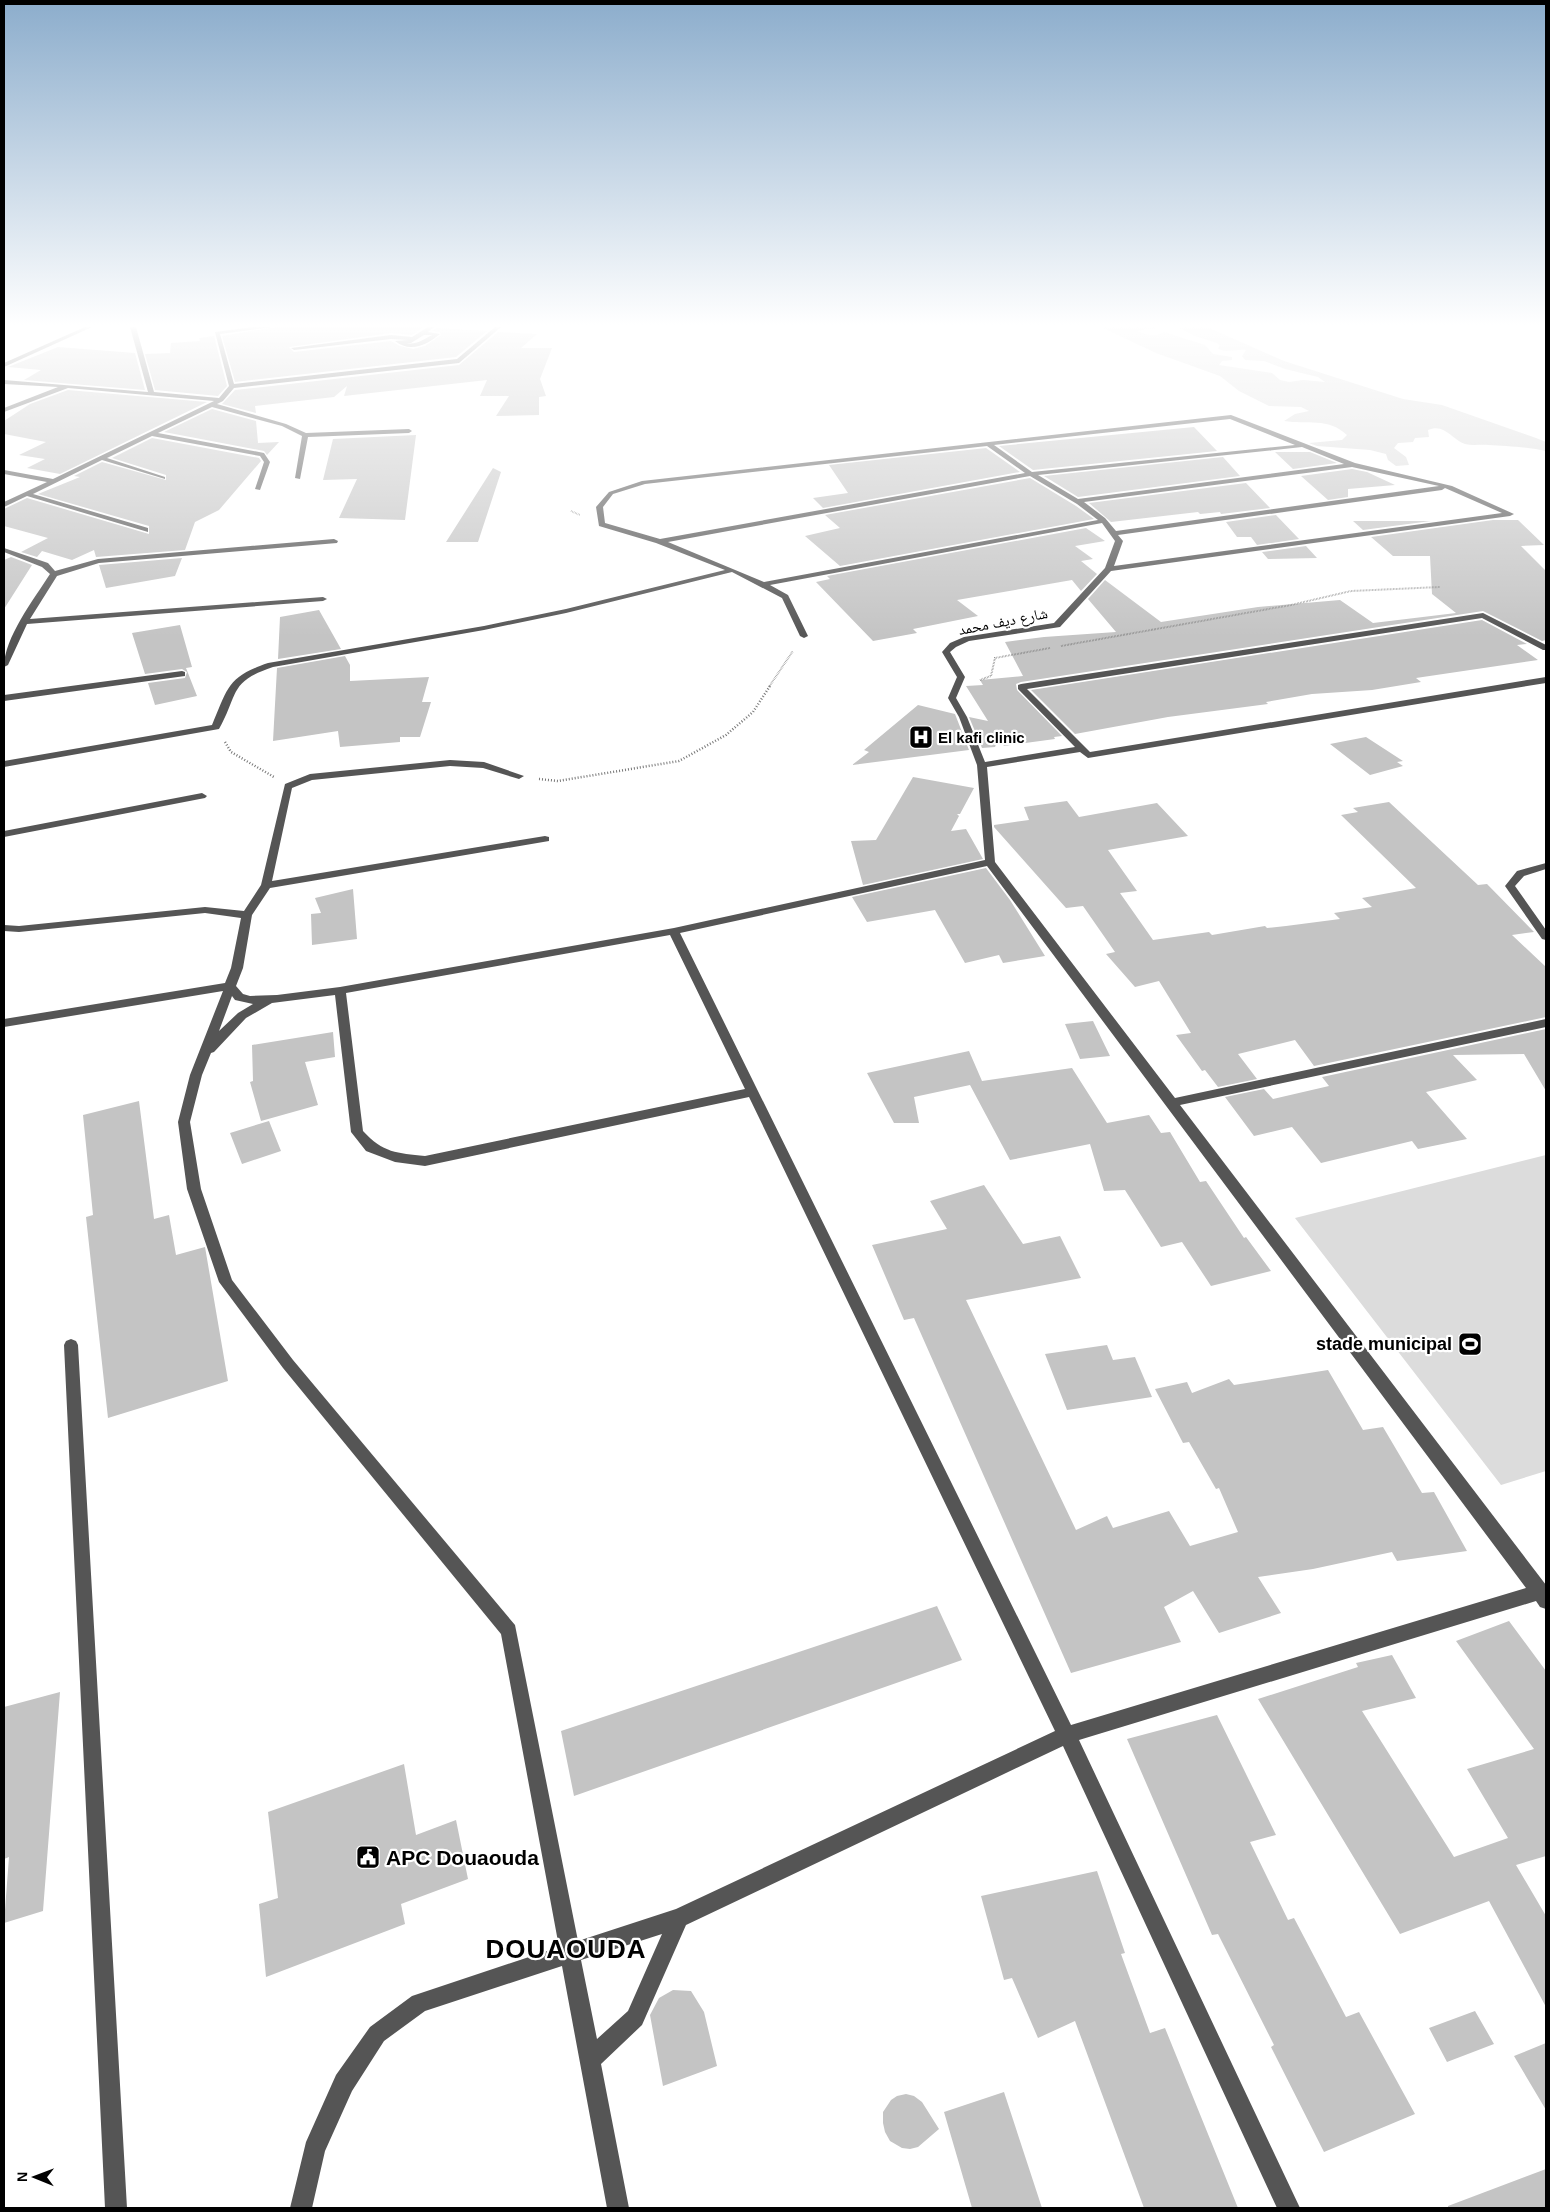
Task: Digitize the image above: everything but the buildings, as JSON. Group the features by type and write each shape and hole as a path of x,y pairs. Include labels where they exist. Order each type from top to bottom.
{"street":[{"path":"4,505 160,430"},
{"path":"296,430 306,435 409,431"},
{"path":"804,636 785,597 733,570 659,541 602,524 599,507 611,493 644,482 1102,430"},
{"path":"1109,569 1510,514 1450,487 1354,465 1265,430"},
{"path":"152,434 262,454 267,462 258,489"},
{"path":"298,478 306,435"},
{"path":"987,443 1032,474 1077,501 1102,520 1115,533 1450,487"},
{"path":"659,541 1032,474 1302,446"},
{"path":"101,458 162,478"},
{"path":"1077,501 1354,465"},
{"path":"4,472 53,482"},
{"path":"27,494 145,530"},
{"path":"763,584 1102,520"},
{"name":"شارع ديف محمد","path":"990,862 982,765 963,717 952,698 962,677 946,652 967,639 1057,625 1109,569 1119,541 1115,533"},
{"path":"4,665 24,622 54,574 98,561 334,541"},
{"path":"4,550 45,565 54,574"},
{"path":"4,764 216,727 227,702 230,689 238,679 254,670 539,616 733,570"},
{"path":"24,622 324,599"},
{"path":"1546,648 1483,615 1022,687 1088,755 1546,680"},
{"path":"4,698 182,674"},
{"path":"982,765 1082,749"},
{"path":"519,776 484,765 450,763 310,777 288,786 266,885 247,915 237,968 202,1059 184,1122 194,1189 226,1282 288,1364 509,1631 618,2208"},
{"path":"4,834 202,796"},
{"path":"266,885 545,839"},
{"path":"230,986 239,997 250,1000 277,999 340,991 674,931 990,862 1545,1592 1067,1735 679,1918 419,2003 377,2034 344,2083 318,2142 301,2208"},
{"path":"1546,866 1527,870 1514,877 1510,886 1546,937"},
{"path":"4,928 20,929 205,910 247,915"},
{"path":"674,931 1067,1735 1289,2208"},
{"path":"4,1023 230,986"},
{"path":"340,991 357,1132 372,1148 395,1157 425,1161 752,1092"},
{"path":"202,1059 223,1034 247,1011 277,999"},
{"path":"1172,1103 1546,1024"},
{"path":"71,1345 116,2208"},
{"path":"589,2061 635,2018 679,1918"}],"path":[{"path":"957,688 991,676 995,658 1291,605 1351,591 1440,587"},
{"path":"519,776 558,781 679,761 726,735 754,712 804,636"},
{"path":"216,727 231,752 288,786"}],"shaded area":[{"path":"1341,430 1428,430 1429,437 1415,438 1413,442 1398,443 1394,448 1406,457 1409,465 1396,466 1388,460 1386,454 1370,450 1317,446 1309,443 1342,440 1347,435"},
{"path":"1443,430 1514,430 1546,442 1546,451 1518,447 1471,445 1460,442"},
{"name":"stade municipal","path":"1546,1155 1546,1471 1501,1485 1295,1218"}],"place":[{"name":"El kafi clinic","path":"921,737"},
{"name":"stade municipal","path":"1470,1344"},
{"name":"APC Douaouda","path":"368,1857"}],"district":[{"name":"DOUAOUDA","path":"566,1949"}]}
